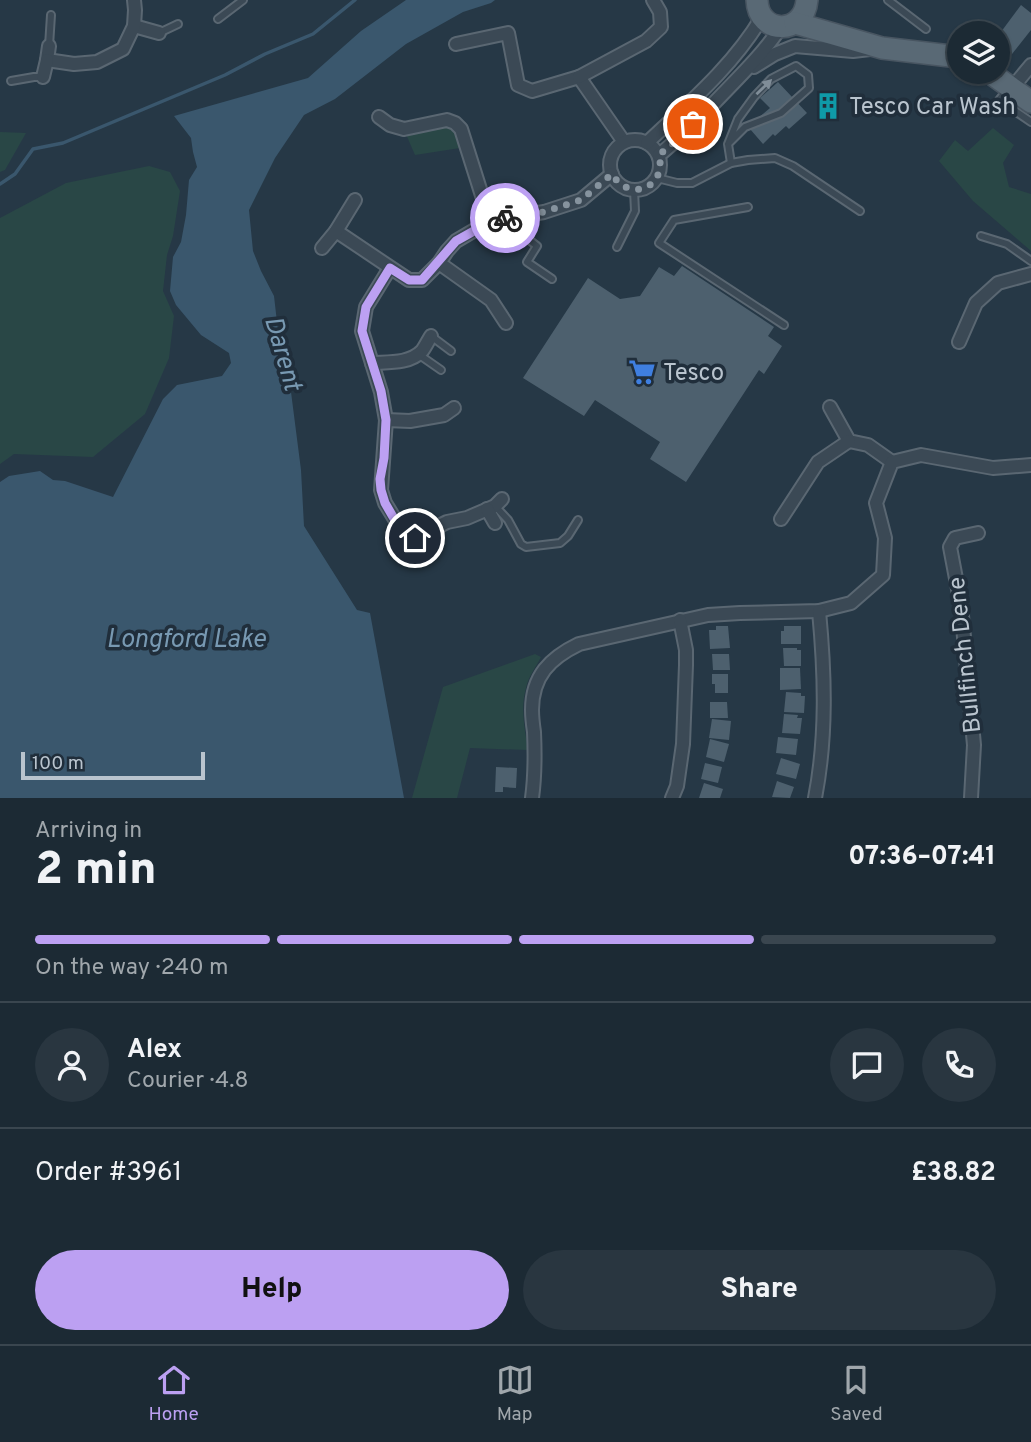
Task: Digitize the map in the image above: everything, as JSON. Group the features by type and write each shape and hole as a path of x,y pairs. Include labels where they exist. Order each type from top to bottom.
{"main road":[{"path":"767,12 803,15 807,2"},
{"path":"807,2 819,19 837,34"},
{"path":"767,12 881,48 947,56"},
{"path":"1006,84 1031,102"}],"street":[{"path":"47,60 74,64 97,62 122,49 134,26 134,0"},
{"path":"456,44 508,33 518,85 532,91 579,77 646,41 661,27 660,12 653,0"},
{"path":"659,155 742,75 772,40 767,12"},
{"path":"647,143 733,58 767,12"},
{"path":"134,26 159,33"},
{"path":"742,75 775,54 795,46 853,51 881,48"},
{"path":"43,78 49,47"},
{"path":"1011,88 1031,65"},
{"path":"579,77 624,142"},
{"path":"379,117 390,125 404,129 447,120 455,123 461,129 490,222"},
{"path":"634,140 647,143 659,155 660,168 657,178 648,186 634,190 622,186 612,174 612,155 624,142 634,140"},
{"path":"336,231 409,280 422,280 456,241 490,222 544,212 581,200 612,174"},
{"path":"322,248 355,200"},
{"path":"439,263 495,296 506,323"},
{"path":"390,268 366,307 362,331 381,391 386,420 380,479 385,503 409,538 415,538 447,522 467,518 495,504 495,523"},
{"path":"959,342 976,303 998,283 1031,274"},
{"path":"372,363 401,362 421,352 431,336"},
{"path":"830,407 849,441"},
{"path":"386,420 410,421 444,415 454,408"},
{"path":"781,519 818,462 849,441 868,445 892,462 921,455 993,468 1031,465"},
{"path":"532,798 535,758 531,712 533,696 542,672 553,660 579,644 680,620 740,612 819,611 851,603 883,575 885,538 876,503 892,462"},
{"name":"Bullfinch Dene","path":"971,798 974,746 961,604 950,547 955,538 978,533"},
{"path":"815,798 824,726 819,611"},
{"path":"672,798 677,786 683,744 687,665 680,620"}],"lane":[{"path":"218,19 243,0"},
{"path":"888,0 926,29"},
{"path":"49,47 51,15"},
{"path":"159,33 178,24"},
{"path":"728,144 745,127 781,113 809,88 808,75 796,66 771,79 754,97 738,119 728,144 731,163"},
{"path":"11,81 34,76 43,78"},
{"path":"1011,88 999,100 1031,122"},
{"path":"657,178 677,184 692,183 731,163 775,158 793,166 860,212"},
{"path":"617,247 635,211 634,190"},
{"path":"748,207 674,220 659,243 784,325"},
{"path":"515,216 519,232 537,246 527,262 552,279"},
{"path":"981,236 1007,244 1031,261"},
{"path":"431,336 452,351"},
{"path":"418,354 442,370"},
{"path":"495,504 508,520 521,544 526,547 560,542 568,536 578,520"}],"green space":[{"path":"451,122 460,148 415,155 405,132"},
{"path":"993,128 1014,145 1003,163 1009,187 1031,194 1031,251 973,201 939,161 955,140 968,151"},
{"path":"0,132 26,133 5,170 0,172"},
{"path":"149,166 170,172 180,191 163,291 174,316 169,358 145,414 93,457 14,454 0,464 0,218 66,183"},
{"path":"535,654 541,657 528,680 523,704 528,750 470,748 457,798 412,798 443,687"}],"water":[{"name":"Longford Lake","path":"406,0 495,0 463,12 406,44 335,99 304,115 275,158 249,210 253,251 274,296 278,331 286,353 301,470 304,526 357,610 370,613 404,798 0,798 0,482 9,476 40,471 53,480 65,481 113,497 163,399 177,385 222,376 231,363 229,353 201,335 176,305 170,291 173,257 181,242 186,215 189,180 197,167 191,138 174,116 308,78 361,31"}],"building":[{"path":"1021,5 1031,13 1031,30 1012,54 1010,52 1009,21"},
{"path":"778,82 807,113 789,129 786,126 763,144 750,129 770,108 760,98"},
{"name":"Tesco Car Wash","path":"826,92 838,100 828,115 820,110 825,102 822,99"},
{"name":"Tesco","path":"682,266 774,327 768,336 782,346 764,374 759,370 686,482 650,459 660,442 595,400 584,416 523,378 588,278 620,299 640,296 659,267 674,276"},
{"path":"716,626 728,626 730,648 710,649 709,630 716,630"},
{"path":"784,626 801,626 801,644 781,644 781,631 784,631"},
{"path":"783,648 801,650 801,666 784,666"},
{"path":"712,654 729,654 730,670 713,670"},
{"path":"780,668 800,668 801,689 780,690"},
{"path":"712,674 728,674 728,693 715,693"},
{"path":"786,692 801,693 801,696 805,696 804,713 784,712"},
{"path":"710,702 727,702 728,718 710,718"},
{"path":"784,714 802,718 800,734 782,733"},
{"path":"712,719 731,721 729,740 709,738"},
{"path":"778,737 798,739 796,755 776,753"},
{"path":"710,739 729,744 724,762 706,757"},
{"path":"781,758 800,764 796,779 776,774"},
{"path":"705,763 722,767 718,783 701,779"},
{"path":"496,767 517,768 516,788 503,787 503,792 495,792"},
{"path":"777,781 794,787 790,798 772,797"},
{"path":"704,783 723,789 720,798 699,798"}],"waterway":[{"path":"0,184 15,174 33,149 63,143 225,75 265,54 313,34 355,0"}],"way so far":[{"path":"505,218 544,212 581,200 612,174 618,183 626,188 634,190 648,186 657,178 659,155 693,124"}],"place":[{"name":"Tesco Car Wash","path":"828,106"},
{"name":"Tesco","path":"642,372"}],"route":[{"path":"415,538 409,538 400,529 381,490 386,420 381,391 362,331 366,307 390,268 409,280 422,280 456,241 490,222 505,218"}],"water label":[{"name":"Darent","path":"284,353"}]}
